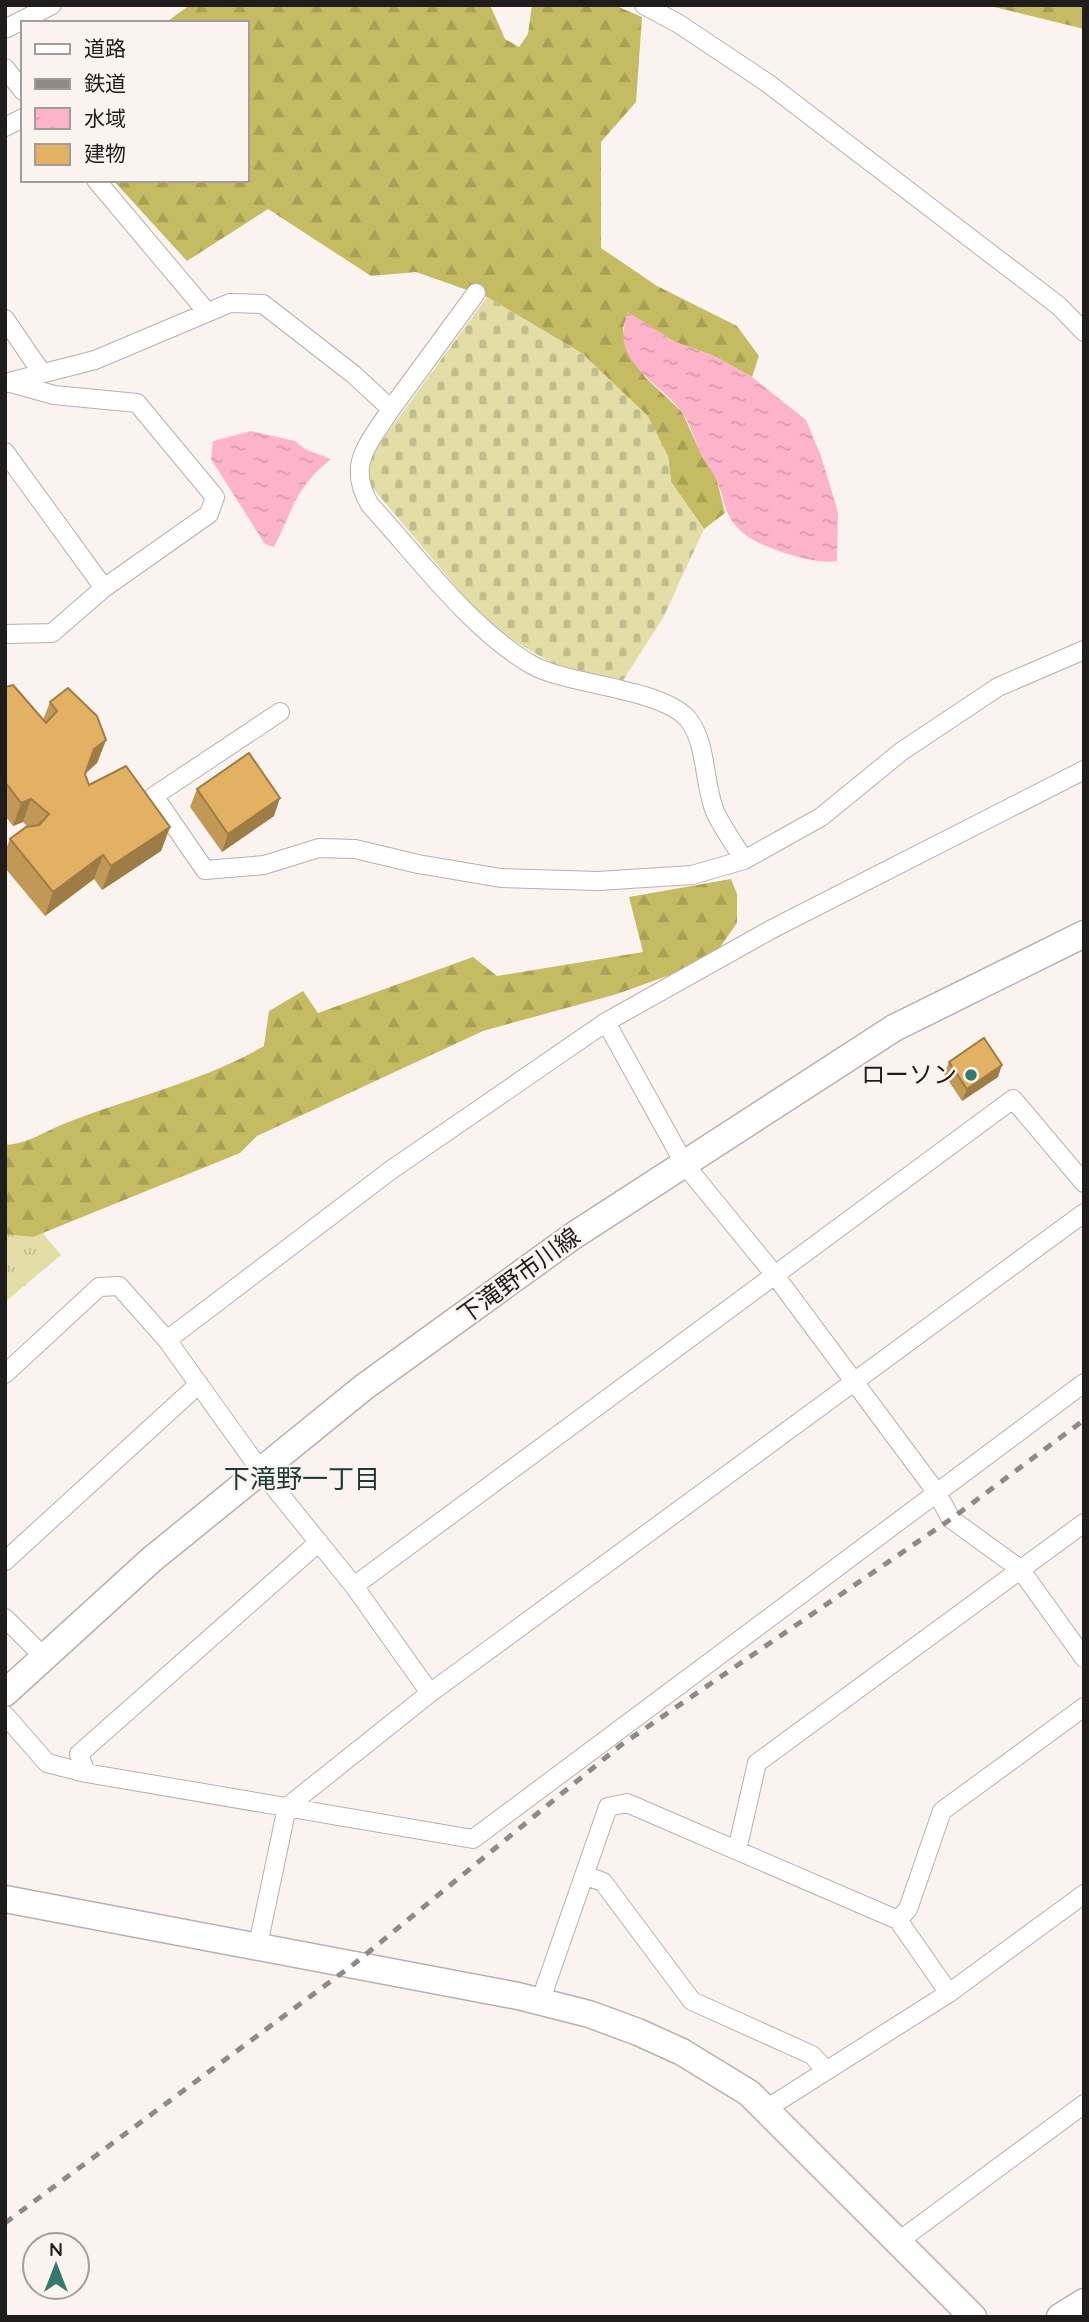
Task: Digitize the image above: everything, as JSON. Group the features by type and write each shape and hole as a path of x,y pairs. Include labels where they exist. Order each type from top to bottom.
{"main road":[{"name":"下滝野市川線","path":"5,1693 150,1560 365,1387 562,1244 685,1165 743,1123 894,1028 1084,934"},
{"path":"5,1899 258,1945 540,2002 589,2014 682,2052 749,2093 974,2317"},
{"path":"1060,2317 1084,2302"}],"street":[{"path":"5,29 52,5"},
{"path":"645,5 679,24 766,82 1059,306 1084,332"},
{"path":"5,68 21,88"},
{"path":"5,127 21,119"},
{"path":"98,182 207,312"},
{"path":"476,293 391,410 358,461 360,487 370,505 492,640 535,667 611,687 676,709 688,719 698,742 716,813 744,860"},
{"path":"6,382 95,360 230,303 263,304 353,374 391,410"},
{"path":"5,319 42,373"},
{"path":"5,634 52,634 104,588 209,514 215,497 137,402 54,394 6,382"},
{"path":"5,452 104,588"},
{"path":"281,712 154,796 205,870 264,865 318,848 355,849 418,864 501,878 598,881 692,875 744,860 821,817 902,751 998,687 1084,650"},
{"path":"167,1340 391,1170 606,1022 772,929 1084,769"},
{"path":"606,1022 685,1165 774,1274 853,1384 937,1493 951,1519 1020,1569 1084,1658"},
{"path":"354,1586 1013,1099 1084,1184"},
{"path":"258,1945 287,1807 430,1693 1084,1213"},
{"path":"5,1374 99,1287 119,1286 167,1340 261,1471 354,1586 430,1693"},
{"path":"5,1715 47,1763 86,1773 473,1839 1084,1383"},
{"path":"5,1561 199,1384"},
{"path":"737,1850 757,1763 1084,1523"},
{"path":"86,1773 79,1754 318,1542"},
{"path":"5,1618 44,1657"},
{"path":"898,1920 908,1909 942,1811 1084,1707"},
{"path":"540,2002 608,1807 627,1803 898,1920 949,1993"},
{"path":"584,1875 603,1882 692,2001 812,2056 826,2070"},
{"path":"766,2109 949,1993 1084,1894"},
{"path":"899,2241 1084,2104"}],"green space":[{"path":"190,5 490,5 505,39 519,47 528,34 532,5 614,5 642,17 636,102 601,142 601,248 657,286 737,326 759,356 752,377 714,356 675,342 628,313 623,328 626,349 645,377 682,412 702,456 716,477 725,513 704,529 671,482 668,456 583,354 487,297 416,272 371,276 268,209 187,261 115,182 248,182 248,21 168,21"},
{"path":"986,5 1084,5 1084,29"},
{"path":"487,297 583,354 648,416 668,456 671,482 704,529 663,618 622,682 552,663 490,627 365,479 364,465"},
{"path":"731,879 737,894 737,923 718,950 692,967 617,994 483,1031 257,1136 240,1153 33,1237 5,1234 5,1145 29,1140 66,1123 192,1079 240,1059 264,1046 269,1011 303,991 318,1013 473,957 497,976 643,952 629,897"},
{"path":"5,1139 28,1178 45,1236 61,1255 5,1302"}],"water":[{"path":"628,312 675,342 714,356 752,377 806,420 821,456 838,512 837,561 816,561 773,549 750,538 735,525 727,511 718,483 683,414 631,359 624,340"},
{"path":"251,431 295,441 305,449 331,459 302,489 274,547 265,544 211,459 213,441"}],"building":[{"path":"13,685 46,723 57,711 50,702 68,688 97,716 106,740 94,749 85,774 89,785 126,766 170,827 111,866 103,855 53,892 10,839 26,827 39,825 49,814 31,799 21,803 5,782 5,687"},
{"path":"249,753 280,798 228,834 197,789"},
{"path":"984,1038 1002,1065 967,1089 949,1062"}],"railway":[{"path":"5,2223 354,1964 621,1745 951,1519 1084,1420"}],"place":[{"name":"ローソン","path":"971,1075"}],"district":[{"name":"下滝野一丁目","path":"302,1479"}]}
